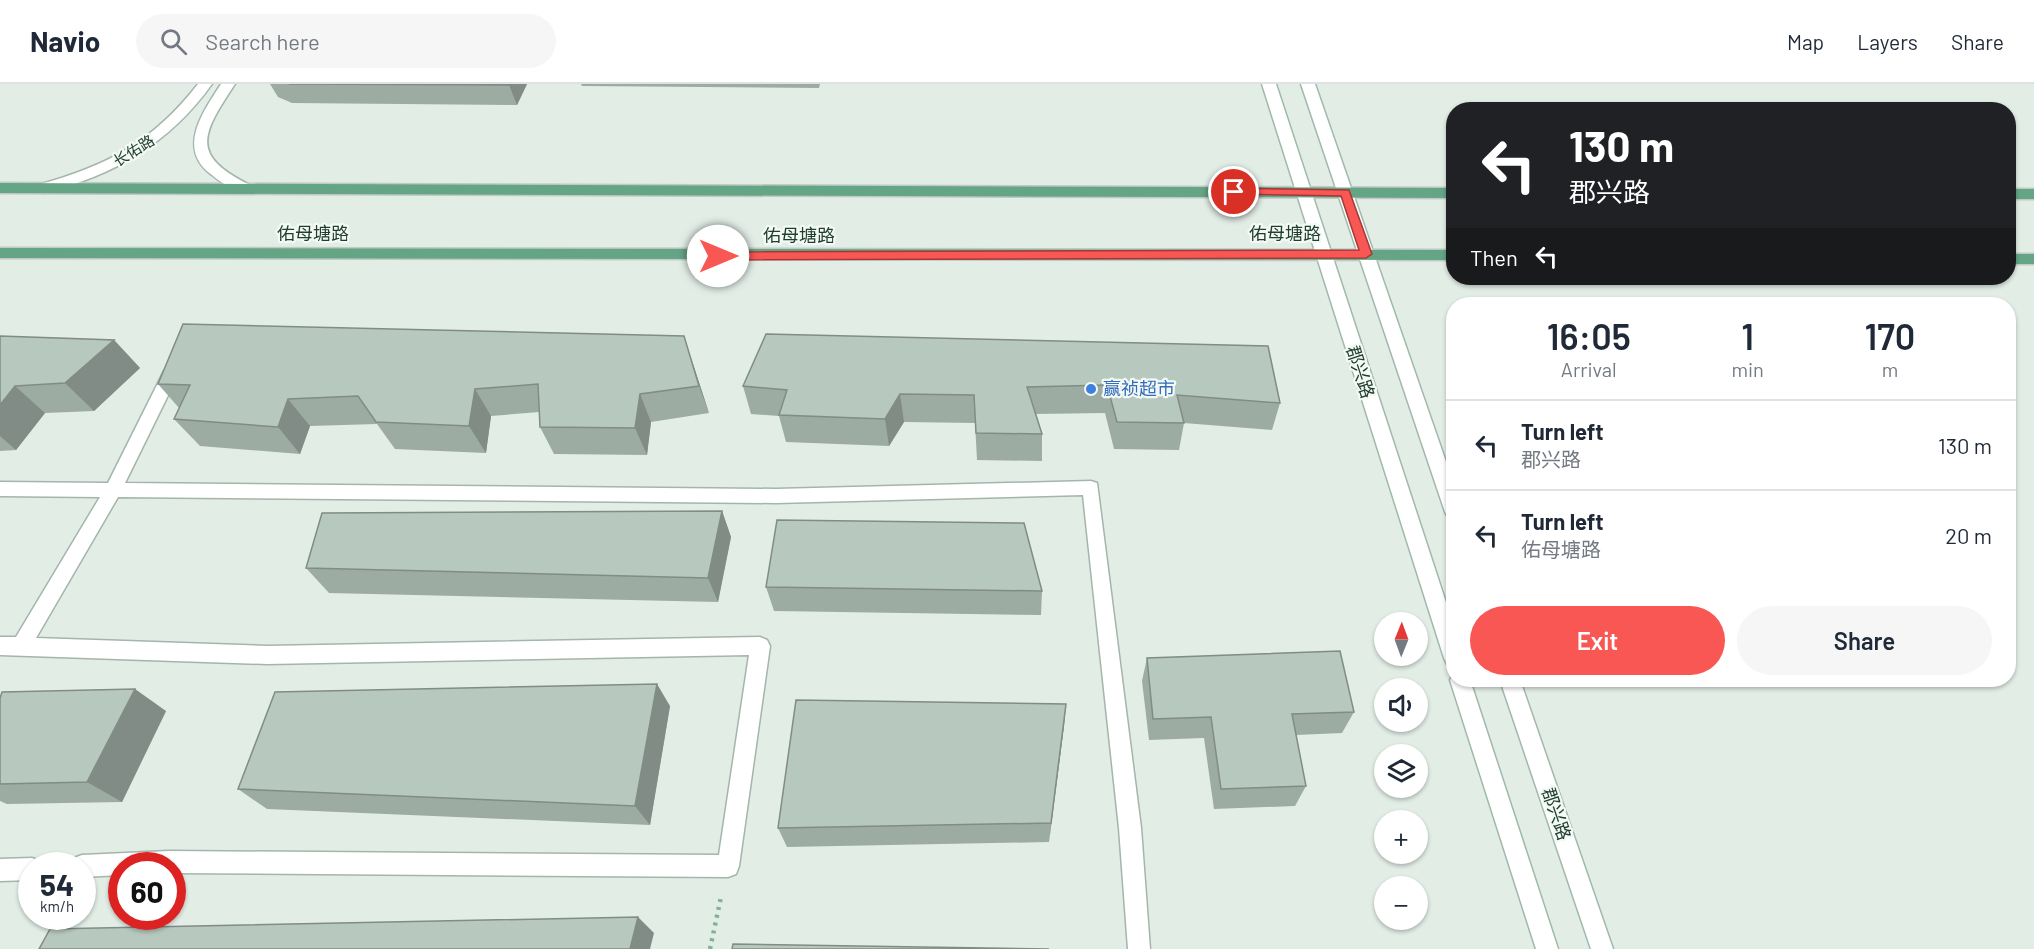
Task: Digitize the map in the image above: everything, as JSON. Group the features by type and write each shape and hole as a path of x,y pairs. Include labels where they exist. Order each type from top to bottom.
{"main road":[{"path":"0,188 1446,193"},
{"path":"2016,194 2034,194"},
{"name":"佑母塘路","path":"0,253 718,256 1446,255"},
{"path":"2016,259 2034,260"}],"street":[{"name":"长佑路","path":"44,188 64,184 106,169 146,146 181,116 205,84"},
{"path":"228,84 209,114 200,148 202,160 211,170 245,188"},
{"name":"郡兴路","path":"1269,84 1446,633"},
{"path":"1308,84 1446,489"},
{"path":"11,646 113,490 172,371"},
{"path":"0,489 777,496 1091,488 1130,828 1139,949"},
{"path":"11,646 267,655 760,646 728,866 169,862 96,865"},
{"path":"1462,687 1547,949"},
{"name":"郡兴路","path":"1512,687 1602,949"},
{"path":"0,870 18,869"}],"path":[{"path":"710,949 728,866"}],"building":[{"path":"289,84 510,84 509,85"},
{"path":"183,324 684,336 699,386 640,394 635,428 540,427 538,384 475,389 469,426 376,422 358,396 288,399 278,427 174,419 190,385 158,384"},
{"path":"766,334 1268,346 1280,403 1177,395 1184,423 1117,422 1107,385 1027,387 1042,434 976,433 974,395 900,394 885,419 779,415 787,390 743,386"},
{"path":"0,336 114,340 65,383 15,386 0,405"},
{"path":"722,511 708,578 306,568 322,513"},
{"path":"777,520 1024,523 1042,591 766,587"},
{"path":"1340,651 1354,712 1292,714 1306,786 1221,789 1211,717 1153,719 1147,658"},
{"path":"657,684 635,806 238,789 275,692"},
{"path":"135,689 87,782 0,784 0,698 2,692"},
{"path":"796,700 1066,704 1051,823 778,828"},
{"path":"638,917 630,949 39,949 49,930 108,928 108,930 186,930 186,926"},
{"path":"733,944 1049,949 732,949"}],"place":[{"name":"赢祯超市","path":"1091,389"}],"route":[{"path":"718,256 1366,254 1345,192 1234,192"}]}
